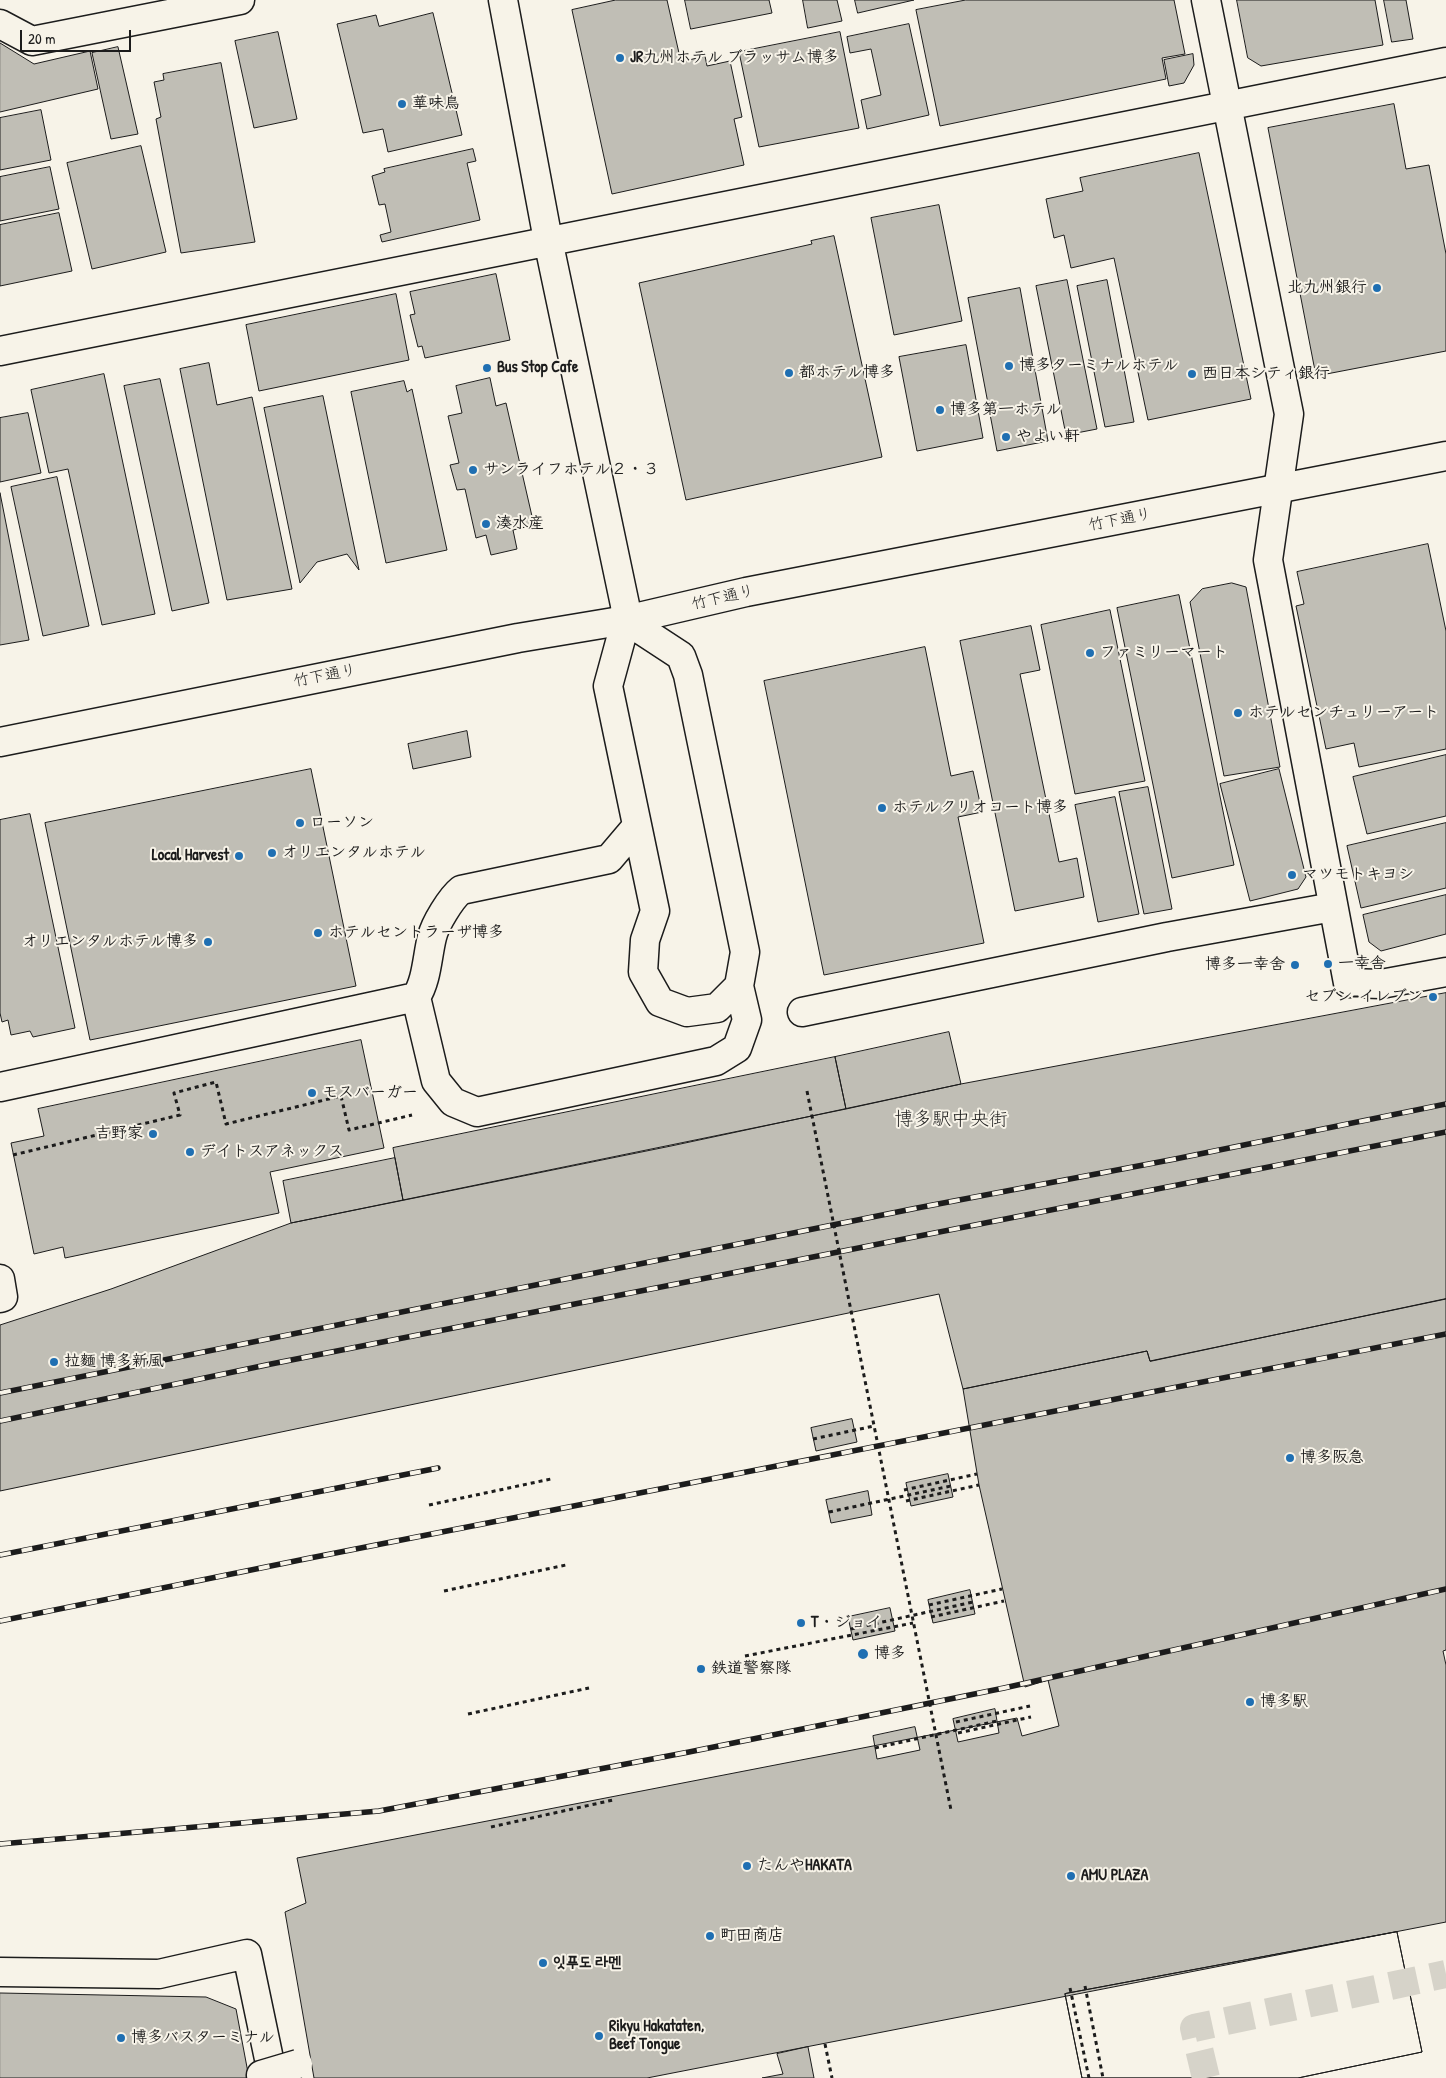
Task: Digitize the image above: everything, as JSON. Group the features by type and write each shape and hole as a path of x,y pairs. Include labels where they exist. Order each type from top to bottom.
{"main road":[{"path":"0,24 32,41 240,0"},
{"path":"503,0 548,240 626,620 608,686 655,911 645,940 643,972 660,1002 687,1012 717,1008 739,986"},
{"path":"1206,0 1289,414 1268,560 1348,983 1382,984 1446,972"},
{"path":"0,351 1446,62"},
{"name":"竹下通り","path":"0,742 470,647 626,620 755,590 1446,456"},
{"path":"626,620 681,656 688,675 745,952 739,986 747,1020 737,1048 716,1061 477,1112 453,1102 436,1081 416,998 421,989 432,934 455,895 461,890 609,860 637,826"},
{"path":"802,1012 1157,939 1333,907"},
{"path":"0,1086 416,998"},
{"path":"0,1279 3,1297 0,1298"},
{"path":"0,1972 158,1974 246,1954 272,2078"},
{"path":"262,2078 261,2075 303,2071"}],"path":[{"path":"13,1155 180,1115 174,1093 216,1082 226,1124 341,1096 349,1130 412,1114"},
{"path":"807,1091 951,1810"},
{"path":"813,1439 874,1426"},
{"path":"904,1490 977,1474"},
{"path":"429,1505 551,1479"},
{"path":"906,1502 979,1485"},
{"path":"828,1512 950,1486"},
{"path":"444,1591 566,1565"},
{"path":"929,1605 1002,1589"},
{"path":"931,1617 1004,1601"},
{"path":"851,1629 972,1602"},
{"path":"745,1656 913,1623"},
{"path":"468,1714 589,1688"},
{"path":"956,1722 1030,1706"},
{"path":"958,1734 1031,1717"},
{"path":"875,1748 997,1721"},
{"path":"491,1826 613,1800"},
{"path":"1085,1986 1103,2078"},
{"path":"1070,1988 1089,2078"},
{"path":"825,2044 832,2078"}],"building":[{"path":"616,0 667,0 681,62 705,56 707,66 730,61 742,117 734,119 744,165 612,194 572,10"},
{"path":"685,0 769,0 772,13 691,29"},
{"path":"803,0 837,0 842,21 808,28"},
{"path":"855,0 914,0 858,13"},
{"path":"966,0 1174,0 1185,54 1162,58 1166,79 940,126 916,10"},
{"path":"1237,0 1375,0 1383,45 1261,66 1248,58"},
{"path":"1384,0 1406,0 1413,39 1392,42"},
{"path":"433,13 462,135 388,152 383,129 363,133 337,24 376,15 379,26"},
{"path":"909,24 929,115 867,129 861,100 881,95 871,49 850,53 847,37"},
{"path":"278,32 297,119 254,128 235,41"},
{"path":"840,32 859,128 759,147 739,52"},
{"path":"0,43 34,64 90,51 98,89 0,112"},
{"path":"118,47 138,134 111,139 92,53"},
{"path":"1193,54 1194,65 1184,83 1169,86 1164,60"},
{"path":"221,63 255,242 181,253 156,119 161,117 154,82 164,80 163,74"},
{"path":"1394,104 1406,169 1429,165 1446,254 1446,351 1316,376 1268,128"},
{"path":"41,110 51,160 0,170 0,118"},
{"path":"141,146 166,252 92,269 67,163"},
{"path":"473,149 476,161 467,163 480,220 382,242 380,235 391,232 385,204 379,205 372,176 385,172 384,169"},
{"path":"1199,153 1251,399 1148,420 1114,258 1071,268 1064,235 1054,238 1046,199 1083,191 1080,178"},
{"path":"50,167 59,209 0,221 0,177"},
{"path":"939,205 962,321 894,335 871,218"},
{"path":"59,213 72,271 0,286 0,225"},
{"path":"834,236 882,457 686,500 639,283 812,244 811,241"},
{"path":"496,274 510,340 425,358 422,346 418,347 410,315 415,314 410,292"},
{"path":"1067,280 1097,429 1066,435 1036,286"},
{"path":"1107,280 1134,422 1105,427 1077,286"},
{"path":"1020,288 1048,441 997,451 968,298"},
{"path":"396,294 409,360 259,391 246,325"},
{"path":"966,345 983,438 917,451 899,357"},
{"path":"209,363 217,405 252,397 292,589 227,600 180,369"},
{"path":"104,374 155,614 102,625 68,469 49,473 31,390"},
{"path":"490,378 496,406 506,403 534,525 513,530 517,549 491,555 486,535 476,538 465,489 457,490 450,465 459,463 448,416 462,413 456,386"},
{"path":"160,379 209,603 172,611 124,386"},
{"path":"404,381 407,392 412,389 447,550 386,563 351,392"},
{"path":"323,396 359,570 347,554 317,562 300,583 264,408"},
{"path":"28,413 41,473 0,482 0,418"},
{"path":"57,477 89,626 43,636 11,487"},
{"path":"0,493 29,640 0,645"},
{"path":"1428,544 1446,631 1446,749 1359,767 1354,743 1326,749 1296,606 1304,604 1297,572"},
{"path":"1232,583 1246,587 1280,767 1224,776 1190,602 1202,589"},
{"path":"1179,595 1234,865 1172,878 1117,608"},
{"path":"1110,610 1145,781 1075,794 1041,625"},
{"path":"1031,626 1040,670 1020,674 1059,862 1077,858 1084,897 1015,911 960,641"},
{"path":"925,647 951,776 973,771 982,812 958,817 984,943 824,975 764,681"},
{"path":"467,731 471,757 413,769 408,744"},
{"path":"1446,755 1446,816 1367,834 1353,777"},
{"name":"オリエンタルホテル博多","path":"311,769 356,986 90,1040 45,823"},
{"path":"1279,769 1306,877 1298,889 1250,901 1220,784"},
{"path":"1148,787 1172,909 1144,914 1119,792"},
{"path":"1115,797 1139,914 1098,922 1075,805"},
{"path":"30,814 75,1028 33,1037 30,1031 11,1035 8,1020 2,1022 0,1013 0,820"},
{"path":"1446,823 1446,888 1361,908 1347,846"},
{"path":"1446,895 1446,934 1381,951 1369,942 1363,915"},
{"path":"1446,993 1446,1299 1150,1361 1147,1351 963,1389 939,1294 0,1491 0,1325 111,1289 291,1223 671,1146 961,1084"},
{"path":"949,1032 961,1084 846,1109 835,1057"},
{"name":"デイトスアネックス","path":"361,1040 384,1148 270,1172 279,1213 65,1258 63,1247 34,1254 11,1143 44,1136 38,1109"},
{"path":"835,1057 846,1109 403,1200 393,1148"},
{"path":"395,1158 403,1200 291,1223 283,1181"},
{"name":"博多駅","path":"1446,1299 1446,1650 1443,1651 1446,1665 1446,1922 647,2078 314,2078 285,1912 306,1903 297,1858 1017,1718 1022,1736 1059,1726 1048,1680 1025,1687 979,1485 963,1389 1147,1351 1150,1361"},
{"path":"852,1419 857,1442 816,1451 811,1428"},
{"path":"948,1474 953,1497 911,1506 906,1483"},
{"path":"868,1491 872,1515 831,1523 826,1500"},
{"path":"970,1590 975,1614 933,1623 928,1600"},
{"path":"890,1608 895,1631 853,1640 848,1617"},
{"path":"995,1709 999,1733 958,1742 953,1719"},
{"path":"915,1727 920,1750 877,1759 873,1736"},
{"path":"1397,1932 1422,2052 1298,2078 1082,2078 1065,1994"},
{"path":"1397,1932 1422,2052 1298,2078 1082,2078 1065,1994"},
{"name":"博多バスターミナル","path":"0,1993 206,1997 236,2009 249,2078 0,2078"},
{"path":"808,2047 814,2078 762,2078 783,2074 777,2054"}],"tunnel":[{"path":"1206,2078 1194,2028 1446,1974"}],"railway":[{"path":"0,1393 917,1208 1175,1159 1446,1104"},
{"path":"0,1421 271,1364 1446,1132"},
{"path":"0,1621 1446,1334"},
{"path":"0,1555 438,1468"},
{"path":"0,1844 379,1811 689,1752 1004,1688 1446,1589"}],"place":[{"name":"JR九州ホテル ブラッサム博多","path":"620,58"},
{"name":"華味鳥","path":"402,104"},
{"name":"北九州銀行","path":"1377,288"},
{"name":"博多ターミナルホテル","path":"1009,366"},
{"name":"Bus Stop Cafe","path":"487,368"},
{"name":"都ホテル博多","path":"789,373"},
{"name":"西日本シティ銀行","path":"1192,374"},
{"name":"博多第一ホテル","path":"940,410"},
{"name":"やよい軒","path":"1006,437"},
{"name":"サンライフホテル２・３","path":"473,470"},
{"name":"湊水産","path":"486,524"},
{"name":"ファミリーマート","path":"1090,653"},
{"name":"ホテルセンチュリーアート","path":"1238,713"},
{"name":"ホテルクリオコート博多","path":"882,808"},
{"name":"ローソン","path":"300,823"},
{"name":"オリエンタルホテル","path":"272,853"},
{"name":"Local Harvest","path":"239,856"},
{"name":"マツモトキヨシ","path":"1292,875"},
{"name":"ホテルセントラーザ博多","path":"318,933"},
{"name":"オリエンタルホテル博多","path":"208,942"},
{"name":"一幸舎","path":"1328,964"},
{"name":"博多一幸舍","path":"1295,965"},
{"name":"セブン-イレブン","path":"1433,997"},
{"name":"モスバーガー","path":"312,1093"},
{"name":"吉野家","path":"153,1134"},
{"name":"デイトスアネックス","path":"190,1152"},
{"name":"拉麵 博多新風","path":"54,1362"},
{"name":"博多阪急","path":"1290,1458"},
{"name":"T・ジョイ","path":"801,1623"},
{"name":"博多","path":"863,1654"},
{"name":"鉄道警察隊","path":"701,1669"},
{"name":"博多駅","path":"1250,1702"},
{"name":"たんやHAKATA","path":"747,1866"},
{"name":"AMU PLAZA","path":"1071,1876"},
{"name":"町田商店","path":"710,1936"},
{"name":"잇푸도 라멘","path":"543,1963"},
{"name":"Rikyu Hakataten, Beef Tongue","path":"599,2036"},
{"name":"博多バスターミナル","path":"121,2038"}],"district":[{"name":"博多駅中央街","path":"951,1120"}]}
